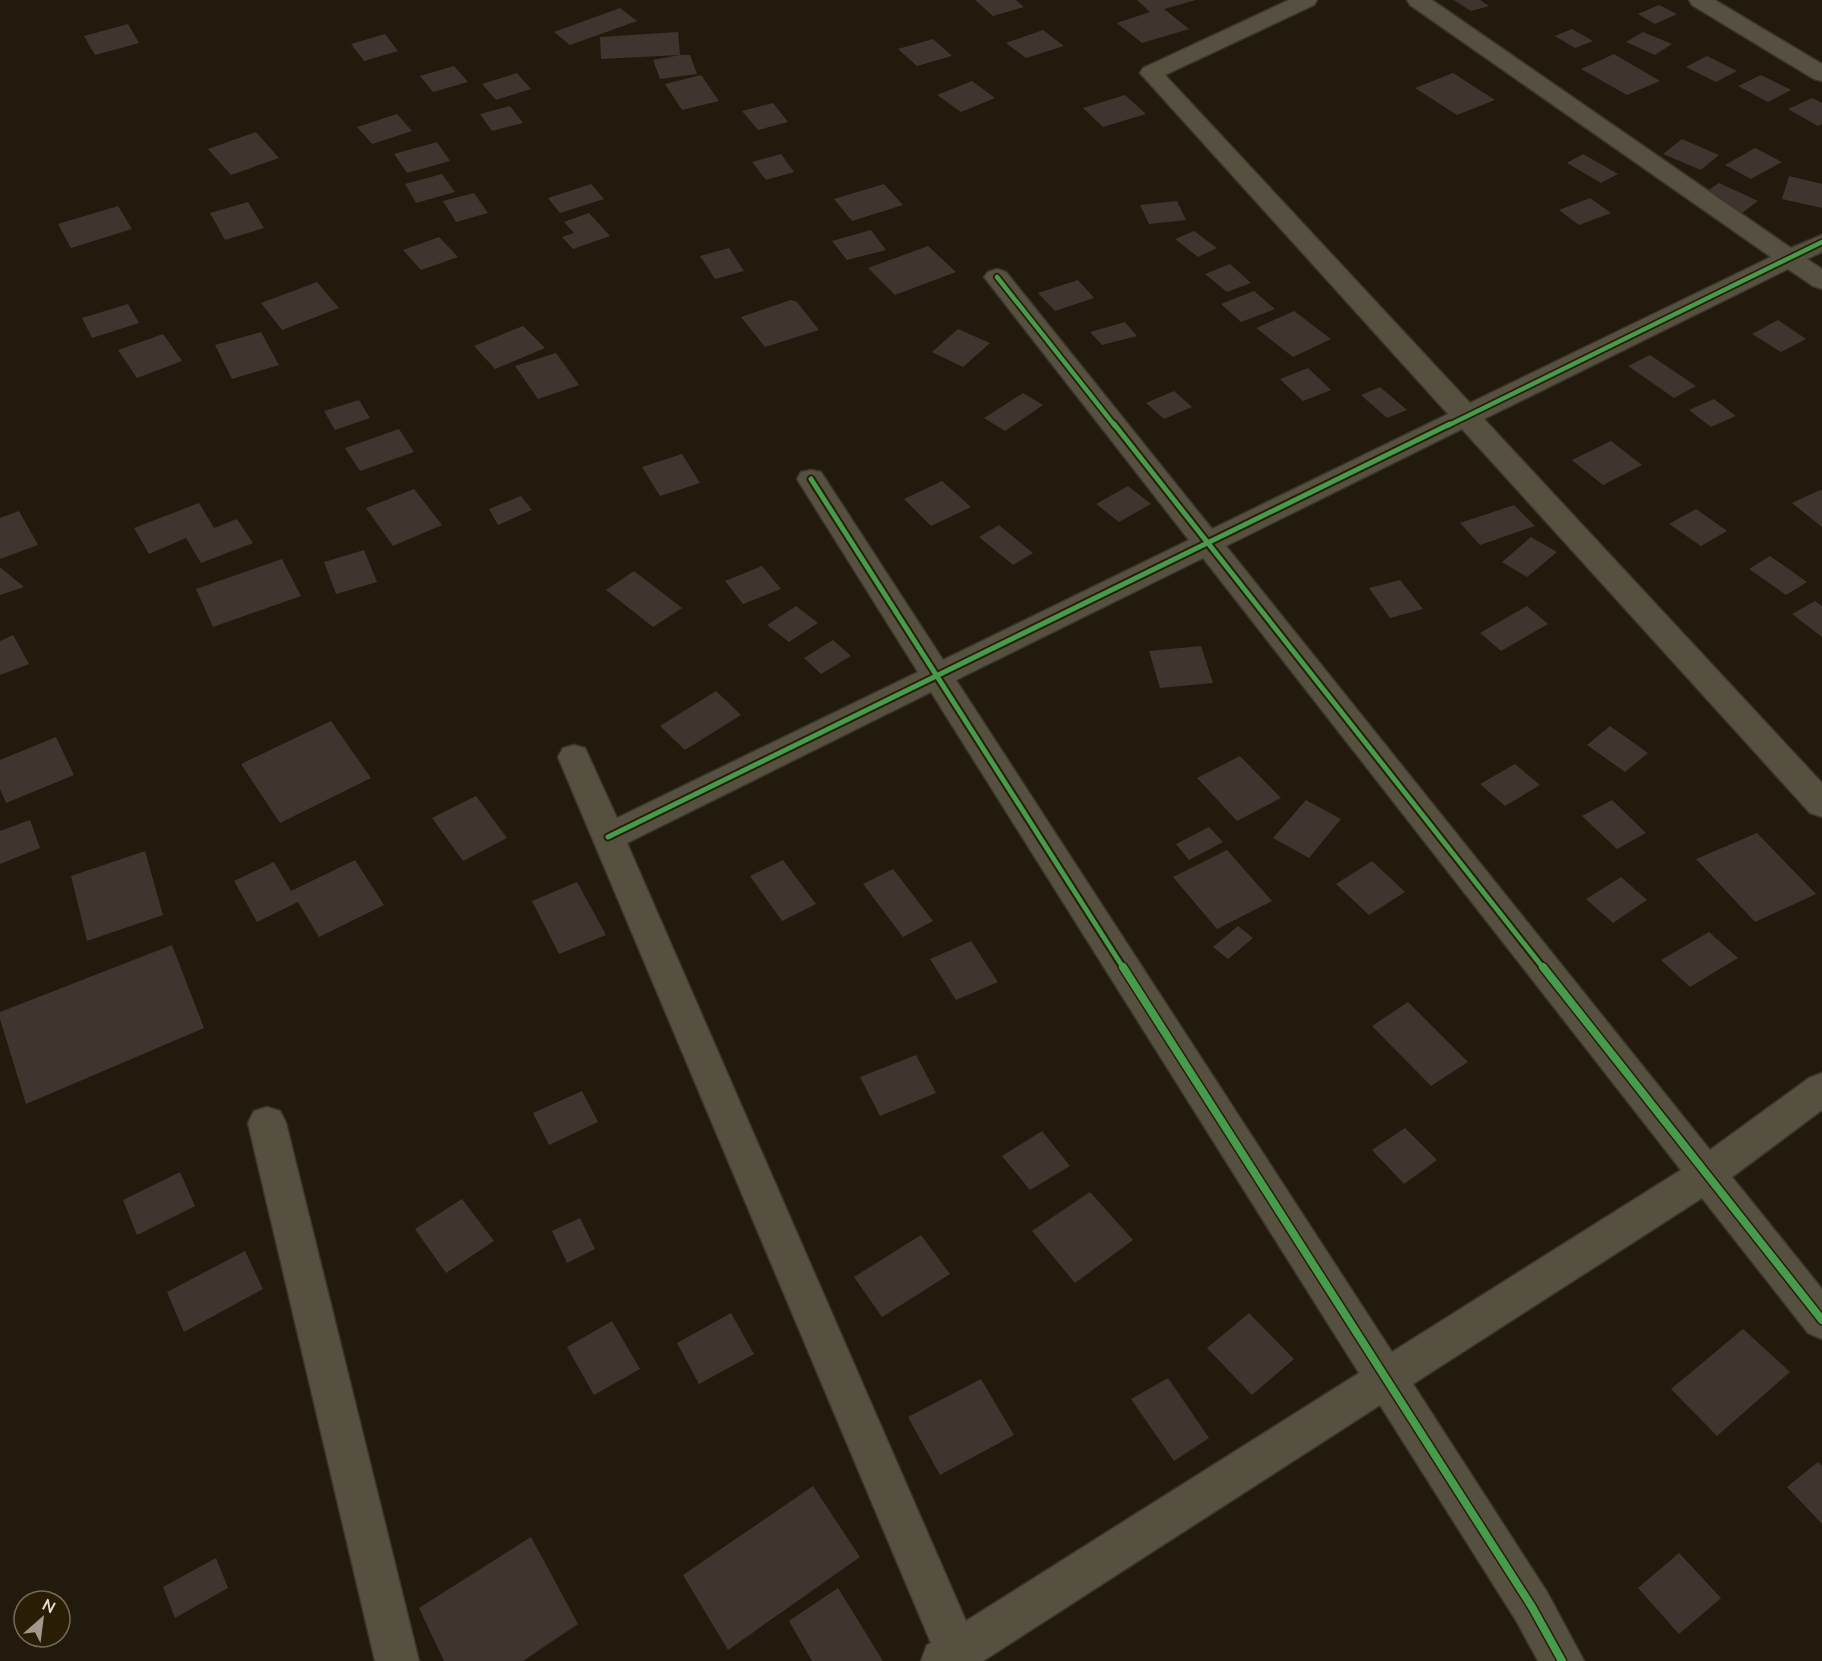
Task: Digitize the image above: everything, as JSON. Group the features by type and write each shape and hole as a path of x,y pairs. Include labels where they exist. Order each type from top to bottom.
{"street":[{"path":"1306,0 1151,73 1822,804"},
{"path":"1418,0 1822,280"},
{"path":"1700,0 1822,74"},
{"path":"608,837 1822,242"},
{"path":"997,277 1822,1320"},
{"path":"811,479 1532,1607 1562,1661"},
{"path":"574,757 953,1657 1707,1174 1822,1089"},
{"path":"267,1123 397,1661"}],"building":[{"path":"975,0 1016,0 1024,7 993,16"},
{"path":"1137,0 1196,0 1164,9 1189,29 1142,43 1117,23 1150,12"},
{"path":"1454,0 1480,0 1489,6 1471,11"},
{"path":"1659,5 1677,14 1655,24 1638,14"},
{"path":"620,8 637,21 570,45 554,32"},
{"path":"128,24 139,43 95,55 84,36"},
{"path":"1572,29 1593,41 1575,48 1555,36"},
{"path":"1043,30 1064,46 1026,58 1006,43"},
{"path":"678,32 680,55 601,59 600,37"},
{"path":"1643,32 1672,44 1655,55 1626,42"},
{"path":"385,34 398,51 364,61 351,44"},
{"path":"933,39 952,56 917,66 898,49"},
{"path":"1614,54 1660,81 1627,95 1581,69"},
{"path":"690,55 697,74 660,79 653,60"},
{"path":"1707,56 1737,71 1716,82 1686,67"},
{"path":"454,66 468,82 433,92 420,76"},
{"path":"517,73 531,89 496,100 482,84"},
{"path":"1453,73 1495,100 1457,115 1415,88"},
{"path":"701,75 719,101 682,110 665,84"},
{"path":"1761,75 1791,90 1768,102 1738,86"},
{"path":"972,81 995,98 961,112 937,95"},
{"path":"1125,95 1146,114 1103,127 1083,108"},
{"path":"1812,98 1822,103 1822,124 1818,126 1788,109"},
{"path":"773,103 788,122 758,130 742,111"},
{"path":"510,106 523,123 492,131 480,114"},
{"path":"397,114 412,131 372,144 357,127"},
{"path":"256,132 279,158 231,175 208,149"},
{"path":"1682,139 1719,155 1701,170 1663,154"},
{"path":"437,142 450,161 407,173 394,154"},
{"path":"1755,148 1782,162 1751,179 1725,165"},
{"path":"781,154 794,172 766,180 752,162"},
{"path":"1583,154 1618,174 1601,183 1567,163"},
{"path":"442,174 455,192 416,203 405,184"},
{"path":"1789,176 1822,184 1822,208 1782,199"},
{"path":"1719,183 1758,201 1742,213 1703,194"},
{"path":"591,184 604,199 560,213 548,198"},
{"path":"884,184 903,205 852,221 834,199"},
{"path":"474,193 488,213 456,222 443,201"},
{"path":"1590,198 1611,213 1579,225 1559,210"},
{"path":"1177,201 1186,220 1149,224 1140,205"},
{"path":"248,202 264,228 225,240 210,213"},
{"path":"118,206 132,229 71,248 58,224"},
{"path":"589,213 610,236 573,249 562,237 574,233 564,222"},
{"path":"871,230 886,250 847,260 832,241"},
{"path":"1194,231 1217,248 1198,257 1175,239"},
{"path":"439,237 458,257 421,270 403,250"},
{"path":"928,246 956,272 895,295 868,268"},
{"path":"729,248 744,271 715,279 700,256"},
{"path":"1230,264 1251,283 1227,292 1205,274"},
{"path":"1078,280 1094,298 1055,311 1038,293"},
{"path":"317,282 339,308 282,330 261,303"},
{"path":"1254,291 1275,309 1241,322 1221,304"},
{"path":"791,300 797,302 819,330 765,347 741,317"},
{"path":"128,304 139,323 92,338 82,318"},
{"path":"1294,311 1331,339 1293,357 1256,328"},
{"path":"1778,320 1806,339 1781,352 1752,334"},
{"path":"1125,322 1137,336 1102,345 1090,332"},
{"path":"523,326 545,348 495,369 474,346"},
{"path":"958,329 990,343 963,367 932,352"},
{"path":"261,332 279,365 232,379 215,345"},
{"path":"163,334 182,361 137,378 118,350"},
{"path":"556,353 579,385 538,399 515,366"},
{"path":"1650,355 1696,386 1674,398 1628,366"},
{"path":"1308,368 1331,390 1303,401 1280,379"},
{"path":"1380,387 1407,410 1387,418 1361,395"},
{"path":"1174,391 1192,407 1164,419 1146,403"},
{"path":"1023,393 1043,405 1005,431 984,418"},
{"path":"1714,399 1736,416 1711,427 1689,410"},
{"path":"359,400 370,418 335,430 324,411"},
{"path":"399,429 414,452 360,471 345,448"},
{"path":"1611,441 1642,465 1603,485 1572,460"},
{"path":"682,454 700,483 660,496 642,467"},
{"path":"942,481 971,507 931,526 904,499"},
{"path":"1128,486 1151,504 1119,522 1096,504"},
{"path":"414,489 442,525 393,546 366,508"},
{"path":"1822,491 1822,527 1792,503"},
{"path":"521,496 532,510 498,525 489,509"},
{"path":"199,503 214,528 237,519 253,543 201,563 186,538 149,554 134,528"},
{"path":"1514,505 1535,526 1480,545 1460,523"},
{"path":"1696,509 1727,531 1701,546 1669,524"},
{"path":"19,511 38,545 0,559 0,518"},
{"path":"999,525 1033,553 1013,565 979,537"},
{"path":"1531,537 1557,552 1527,577 1502,562"},
{"path":"364,550 377,582 336,594 324,562"},
{"path":"1770,556 1807,582 1786,595 1749,569"},
{"path":"282,559 301,596 213,627 196,589"},
{"path":"762,566 781,589 743,604 725,581"},
{"path":"0,567 24,587 0,595"},
{"path":"634,571 682,608 653,627 606,590"},
{"path":"1400,580 1423,609 1390,618 1369,588"},
{"path":"1815,601 1822,606 1822,637 1792,614"},
{"path":"796,606 818,623 789,642 767,625"},
{"path":"1527,606 1548,624 1501,651 1480,633"},
{"path":"13,635 29,664 0,675 0,641"},
{"path":"833,640 851,656 821,674 804,658"},
{"path":"1201,646 1213,683 1160,688 1149,651"},
{"path":"716,691 741,715 685,750 660,726"},
{"path":"331,721 371,778 280,823 241,764"},
{"path":"1610,726 1648,753 1625,772 1587,745"},
{"path":"56,737 74,775 6,803 0,789 0,760"},
{"path":"1240,756 1281,798 1237,821 1197,778"},
{"path":"1515,764 1540,785 1505,806 1480,784"},
{"path":"476,796 507,838 463,861 432,818"},
{"path":"1306,800 1341,819 1309,858 1273,838"},
{"path":"1612,800 1646,833 1617,849 1582,816"},
{"path":"30,820 40,848 0,864 0,831"},
{"path":"1209,827 1223,842 1189,860 1176,844"},
{"path":"1757,833 1816,894 1755,922 1696,859"},
{"path":"1227,850 1272,901 1217,929 1173,877"},
{"path":"145,851 163,915 87,941 71,876"},
{"path":"355,860 384,905 319,937 298,902 257,922 234,881 274,862 291,891"},
{"path":"783,860 816,904 782,921 750,876"},
{"path":"1372,861 1405,892 1369,915 1336,884"},
{"path":"893,869 933,921 903,937 863,884"},
{"path":"1621,877 1647,900 1613,923 1586,899"},
{"path":"577,882 606,935 559,954 532,901"},
{"path":"1238,926 1253,938 1228,959 1213,947"},
{"path":"1709,932 1738,958 1690,987 1661,960"},
{"path":"971,941 998,982 956,1000 930,959"},
{"path":"172,945 204,1028 26,1104 0,1019 0,1012"},
{"path":"1408,1002 1468,1062 1431,1086 1372,1026"},
{"path":"916,1055 936,1093 880,1116 860,1077"},
{"path":"582,1091 598,1122 549,1145 533,1113"},
{"path":"1405,1128 1437,1160 1404,1184 1372,1150"},
{"path":"1042,1131 1070,1166 1030,1190 1002,1156"},
{"path":"180,1172 195,1206 137,1235 123,1200"},
{"path":"1090,1192 1133,1240 1075,1283 1032,1231"},
{"path":"462,1199 494,1241 446,1273 415,1229"},
{"path":"580,1218 595,1249 567,1263 552,1231"},
{"path":"921,1235 950,1274 882,1317 854,1277"},
{"path":"245,1251 263,1289 184,1332 167,1292"},
{"path":"731,1313 754,1354 699,1384 677,1343"},
{"path":"1249,1313 1294,1359 1252,1395 1207,1348"},
{"path":"612,1321 640,1369 594,1395 567,1347"},
{"path":"1743,1329 1790,1372 1717,1436 1671,1389"},
{"path":"1168,1378 1209,1438 1174,1461 1131,1399"},
{"path":"981,1379 1014,1435 940,1475 908,1417"},
{"path":"1818,1462 1822,1466 1822,1524 1787,1487"},
{"path":"813,1486 860,1557 728,1650 683,1575"},
{"path":"531,1537 578,1624 523,1661 444,1661 419,1608"},
{"path":"1679,1553 1721,1598 1679,1634 1638,1588"},
{"path":"216,1558 228,1588 175,1618 163,1587"},
{"path":"838,1588 883,1661 812,1661 789,1621"}],"cycle path":[{"path":"608,837 1822,242"},
{"path":"997,277 1822,1320"},
{"path":"811,479 1532,1607 1562,1661"}]}
